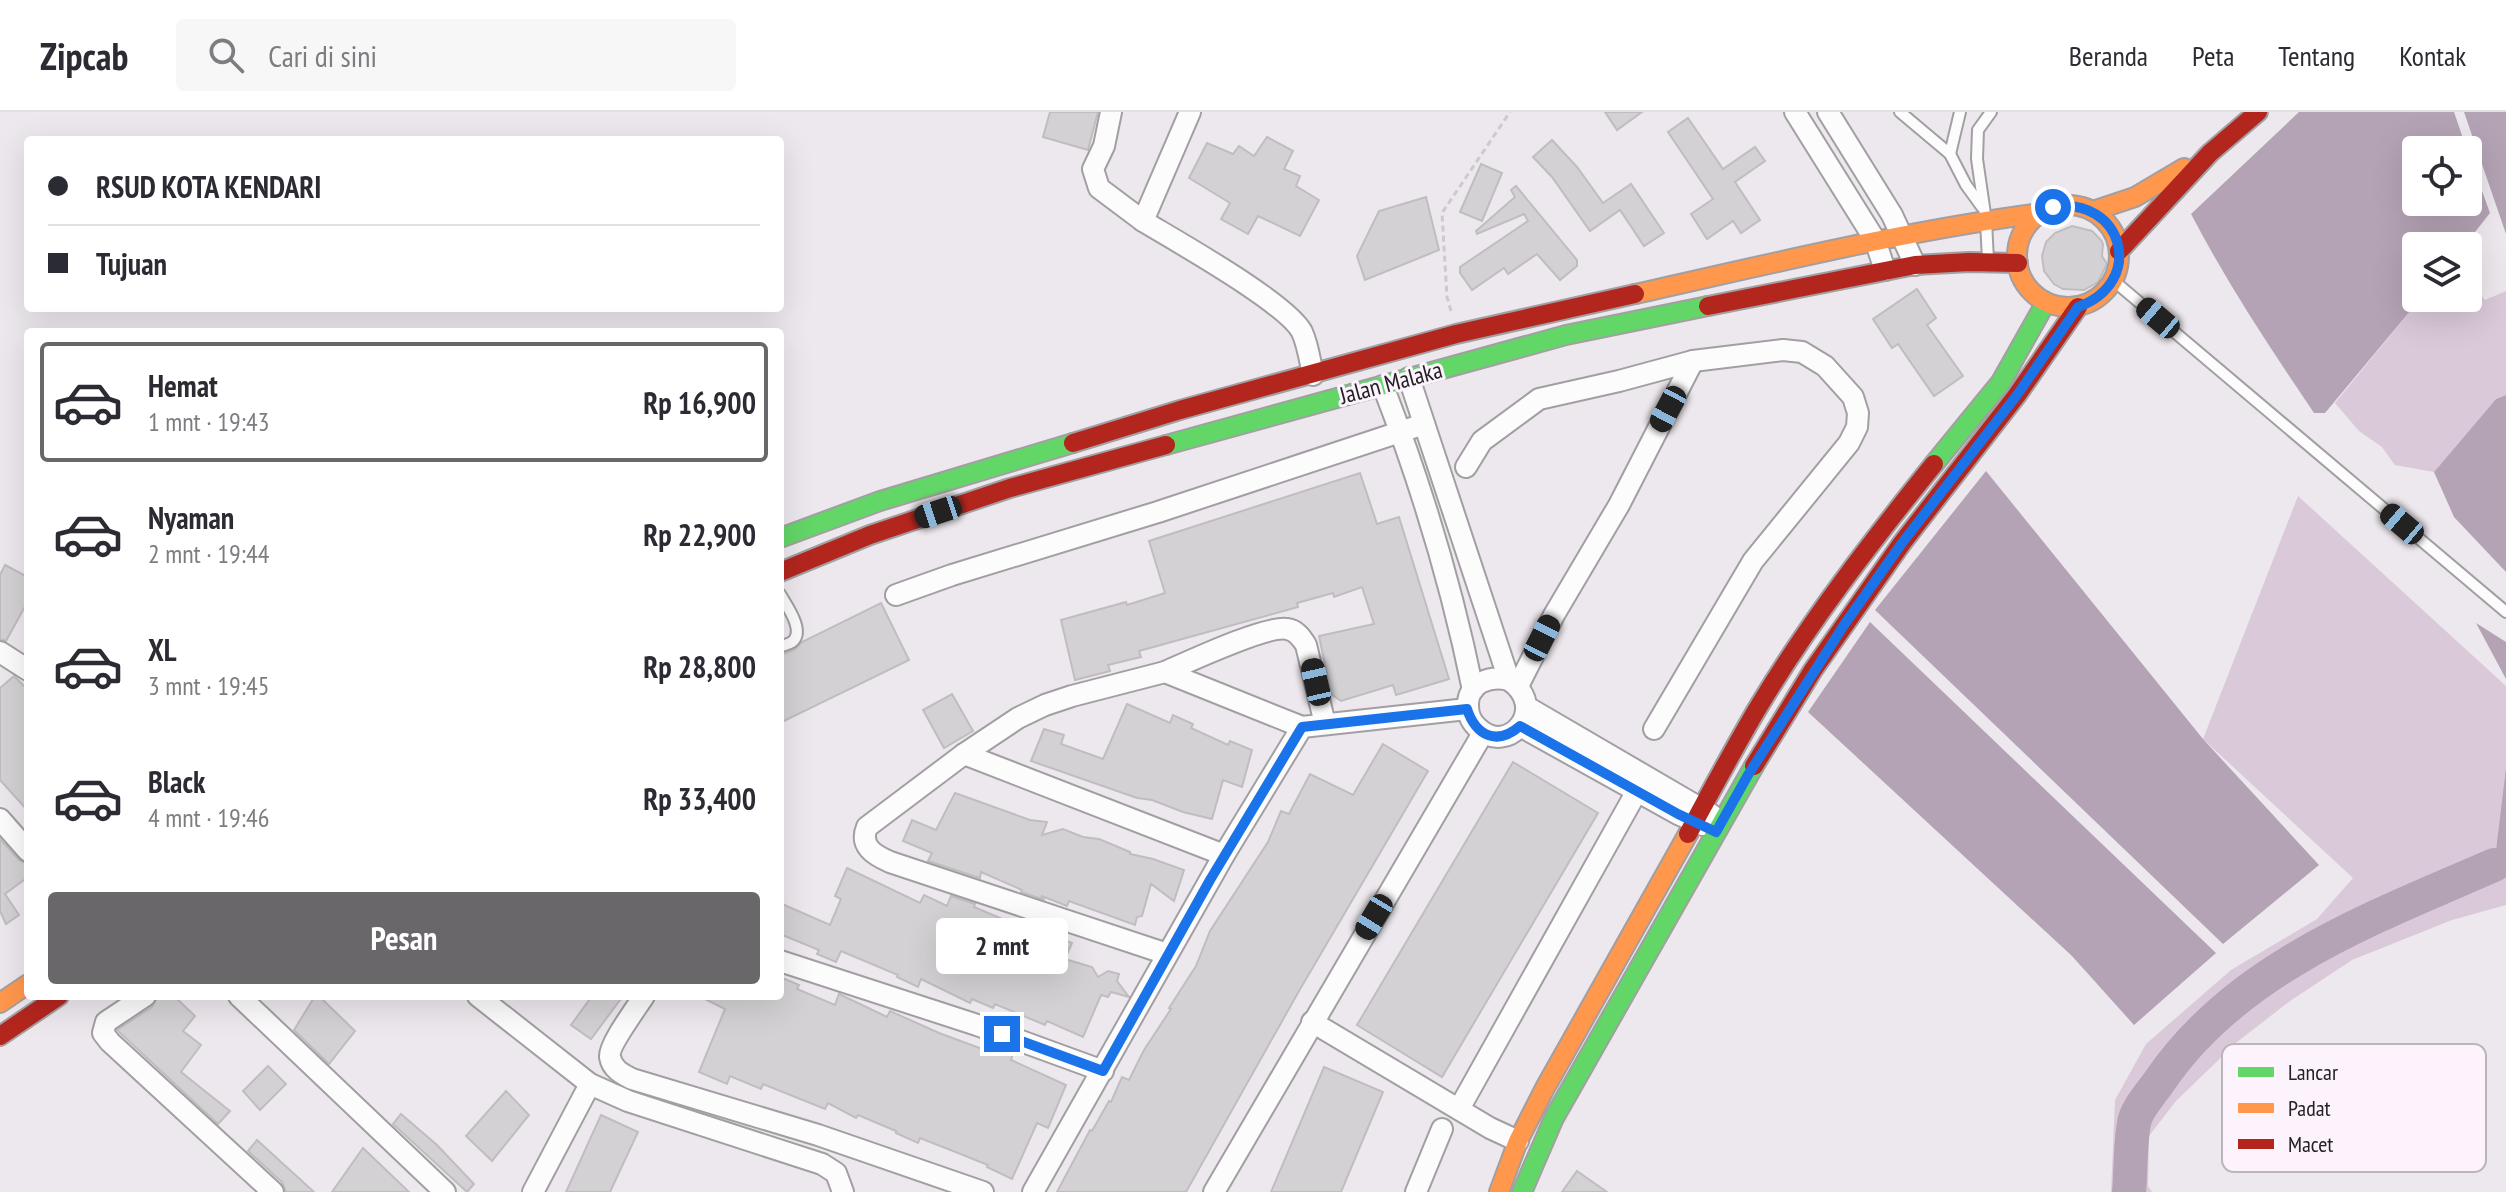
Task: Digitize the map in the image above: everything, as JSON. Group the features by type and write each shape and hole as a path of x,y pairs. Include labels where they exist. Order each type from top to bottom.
{"street":[{"name":"Jalan Malaka","path":"1111,112 1104,146 1093,169 1099,188 1143,221 1236,278 1291,318 1304,340 1313,375"},
{"path":"1143,221 1190,112"},
{"path":"1795,112 1875,240 1885,270"},
{"path":"1828,112 1892,215 1915,265"},
{"path":"2119,251 2210,153 2258,112"},
{"path":"2093,211 2135,197 2210,153"},
{"path":"2080,206 2093,211 2110,228 2119,251 2119,266 2114,281 2105,293 2078,307 2062,307 2046,302 2027,286 2018,263 2018,248 2022,234 2041,213 2053,207 2080,206"},
{"name":"Jalan Malaka","path":"784,537 880,501 1180,410 1456,334 1957,224 1984,214 2041,213"},
{"name":"Jalan Malaka","path":"784,570 870,535 1010,488 1392,410 1409,378 1566,335 1915,265 2018,263"},
{"path":"1499,1192 1518,1141 1689,811 1792,655 1881,530 2001,382 2046,302"},
{"path":"1522,1192 1562,1104 1748,775 1844,625 1902,543 2017,395 2078,307"},
{"path":"1466,467 1482,441 1539,399 1693,361 1783,350 1802,352 1825,366 1853,397 1858,413 1857,427 1849,443 1753,561 1654,729"},
{"path":"1514,683 1619,505 1693,361"},
{"path":"1392,410 1433,530 1452,600 1472,723 1493,737 1512,733 1524,716 1525,696 1514,683 1479,590 1409,378"},
{"path":"896,595 1158,512 1392,410 1420,412"},
{"path":"1452,600 1479,590"},
{"path":"1167,954 890,862 869,850 864,840 867,827 964,754 1018,718 1072,696 1165,672 1280,628 1290,629 1306,645 1325,724"},
{"path":"0,652 24,667"},
{"path":"1165,672 1302,727 1470,699 1480,683 1489,679 1499,677 1514,683"},
{"path":"1524,716 1650,792 1719,826"},
{"path":"1033,1192 1224,855 1302,727"},
{"path":"1214,1192 1483,733"},
{"path":"964,754 1224,855"},
{"path":"1475,1119 1650,792"},
{"path":"0,819 24,846"},
{"path":"784,962 977,1025 1103,1071"},
{"path":"24,987 5,999 25,1019"},
{"path":"0,1036 53,1000"},
{"path":"139,1000 106,1022 103,1033 273,1192"},
{"path":"243,1000 445,1192"},
{"path":"483,1000 590,1084 628,1101 822,1164 836,1173 843,1192"},
{"path":"642,1000 611,1050 611,1061 619,1073 818,1135 983,1192"},
{"path":"1312,1022 1475,1119 1518,1141"},
{"path":"533,1192 590,1084"},
{"path":"1416,1192 1442,1129"}],"lane":[{"path":"1900,112 1950,154 1984,214"},
{"path":"1950,154 1960,112"},
{"path":"1988,262 1977,159 1978,130 1991,112"},
{"path":"2114,281 2506,612"},
{"path":"784,601 794,618 797,636 784,645"}],"path":[{"path":"1456,334 1447,297 1442,213 1510,112"}],"shaded area":[{"path":"2299,112 2454,112 2462,136 2402,136 2402,216 2482,216 2482,191 2490,213 2475,232 2402,232 2402,312 2409,312 2325,413 2314,413 2234,290 2191,214"},
{"path":"2464,112 2506,112 2506,234 2482,164 2482,136 2472,136"},
{"path":"2506,291 2506,395 2496,399 2434,472 2395,465 2382,447 2359,431 2335,403 2410,312 2482,312 2482,296 2485,300"},
{"path":"2506,395 2506,572 2454,517 2434,472 2496,399"},
{"path":"1986,471 2203,739 2319,865 2223,944 1875,610"},
{"path":"2298,496 2506,686 2506,767 2494,865 2506,874 2506,905 2452,920 2352,960 2290,1001 2235,1044 2222,1044 2222,1057 2176,1101 2149,1136 2148,1186 2152,1192 2111,1192 2115,1100 2146,1044 2231,970 2317,919 2353,878 2203,739"},
{"path":"1870,622 2216,953 2134,1025 2072,956 1808,712"},
{"path":"2476,623 2506,642 2506,679"},
{"path":"2506,767 2506,874 2494,866"}],"building":[{"path":"1050,112 1098,112 1088,150 1043,137"},
{"path":"1605,112 1642,112 1617,130"},
{"path":"1688,118 1723,169 1755,147 1765,161 1735,182 1760,220 1741,233 1733,221 1707,239 1691,214 1713,199 1668,132"},
{"path":"1267,137 1293,151 1284,169 1300,176 1296,186 1319,200 1300,236 1258,216 1248,234 1221,219 1230,203 1189,178 1207,143 1233,154 1239,146 1254,156"},
{"path":"1552,140 1577,167 1603,203 1631,184 1664,233 1644,246 1620,210 1590,231 1552,177 1533,157"},
{"path":"1481,164 1502,173 1482,221 1460,212"},
{"path":"1516,186 1577,260 1577,266 1560,280 1537,254 1508,274 1504,268 1472,290 1460,273 1460,267 1528,221 1524,214 1477,234 1476,231 1515,197 1511,190"},
{"path":"1426,197 1439,250 1365,280 1357,256 1379,211"},
{"path":"2072,226 2092,231 2101,240 2102,256 2107,264 2098,282 2084,290 2063,289 2054,284 2044,271 2042,256 2046,242 2055,233"},
{"path":"1917,289 1936,318 1927,325 1963,376 1934,396 1898,344 1892,348 1873,319"},
{"path":"1360,473 1377,524 1399,517 1449,679 1396,695 1393,685 1341,701 1331,694 1319,636 1374,624 1362,587 1334,597 1333,593 1297,603 1298,607 1139,651 1141,657 1108,665 1110,671 1075,680 1061,620 1165,593 1149,541"},
{"path":"5,565 24,575 24,608 6,641 0,639 0,575"},
{"path":"881,603 909,660 784,721 784,654 794,650 802,642"},
{"path":"14,676 24,686 24,807 0,780 0,688"},
{"path":"952,694 973,731 944,748 923,710"},
{"path":"1127,704 1170,723 1173,715 1193,724 1191,728 1228,745 1230,741 1252,750 1242,787 1223,780 1212,819 1137,798 1031,761 1044,729 1064,735 1061,744 1103,759"},
{"path":"1383,744 1428,771 1186,1192 1057,1192 1090,1130 1111,1102 1122,1077 1129,1080 1171,1009 1196,966 1210,931 1268,842 1281,811 1289,814 1310,774 1353,795"},
{"path":"1513,762 1598,813 1442,1077 1357,1025"},
{"path":"955,793 1030,820 1047,822 1042,835 1063,829 1184,870 1174,901 1151,884 1142,916 1137,917 1135,925 1069,901 1067,906 1021,892 981,872 980,878 928,861 932,853 903,841 912,820 936,830"},
{"path":"0,839 24,862 24,880 5,894 19,915 6,924 0,911"},
{"path":"847,868 920,903 924,895 947,906 951,896 1019,926 1022,920 1035,924 1034,927 1072,943 1065,959 1092,967 1098,977 1108,971 1119,974 1117,981 1129,997 1111,992 1108,997 1101,995 1083,1037 995,1004 993,1008 972,999 970,1003 921,979 918,987 841,951 836,962 817,954 819,950 784,936 784,905 830,925 841,899 835,896"},
{"path":"784,979 799,985 797,989 835,1005 839,994 887,1017 890,1011 993,1053 996,1046 1013,1053 1011,1060 1066,1085 1048,1128 1037,1123 1012,1179 988,1165 920,1138 918,1143 828,1103 825,1109 763,1084 761,1089 730,1076 727,1084 699,1072 725,1009 707,1000 784,1000"},
{"path":"156,1000 178,1000 195,1016 183,1031 201,1045 181,1072 230,1111 218,1124 117,1030 152,1007"},
{"path":"313,1000 323,1000 355,1031 329,1064 294,1030"},
{"path":"589,1000 620,1000 591,1039 571,1025"},
{"path":"268,1066 286,1084 260,1110 243,1091"},
{"path":"1324,1067 1383,1092 1341,1192 1271,1192"},
{"path":"506,1091 529,1115 492,1161 466,1136"},
{"path":"401,1114 437,1145 474,1184 467,1192 393,1124"},
{"path":"601,1115 638,1132 610,1192 566,1192"},
{"path":"257,1140 314,1192 286,1192 282,1182 248,1151"},
{"path":"363,1148 409,1192 332,1192"},
{"path":"1577,1171 1607,1192 1562,1192"}],"waterway":[{"path":"2129,1192 2132,1135 2140,1109 2193,1040 2229,1006 2269,976 2357,926 2494,865"}],"traffic: fast":[{"path":"1934,464 2001,382 2046,302"},
{"path":"1166,445 1566,335 1708,306"},
{"path":"784,537 880,501 1073,443"},
{"path":"1522,1192 1554,1118 1754,766"}],"traffic: slow":[{"path":"2093,211 2135,197 2184,168"},
{"path":"2068,205 2087,209 2104,220 2115,237 2119,256 2115,275 2104,292 2087,303 2068,307 2049,303 2032,292 2021,275 2017,256 2021,237 2032,220 2049,209 2068,205"},
{"path":"1635,294 1888,239 2041,213"},
{"path":"1499,1192 1518,1141 1545,1088 1688,834"},
{"path":"0,1003 24,987"}],"traffic: jam":[{"path":"2119,251 2210,153 2258,112"},
{"path":"1708,306 1915,265 2018,263"},
{"path":"1073,443 1180,410 1456,334 1635,294"},
{"path":"1754,766 1813,670 1902,543 2017,395 2078,307"},
{"path":"784,570 870,535 1010,488 1166,445"},
{"path":"1688,834 1750,722 1799,643 1934,464"},
{"path":"0,1036 53,1000"}],"route":[{"path":"1002,1034 1103,1071 1167,954 1302,727 1467,709 1472,723 1483,733 1493,737 1503,736 1520,726 1716,832 1813,670 1902,543 2034,373 2078,307 2105,293 2114,281 2119,266 2119,251 2115,235 2106,221 2080,206 2053,207"}]}
